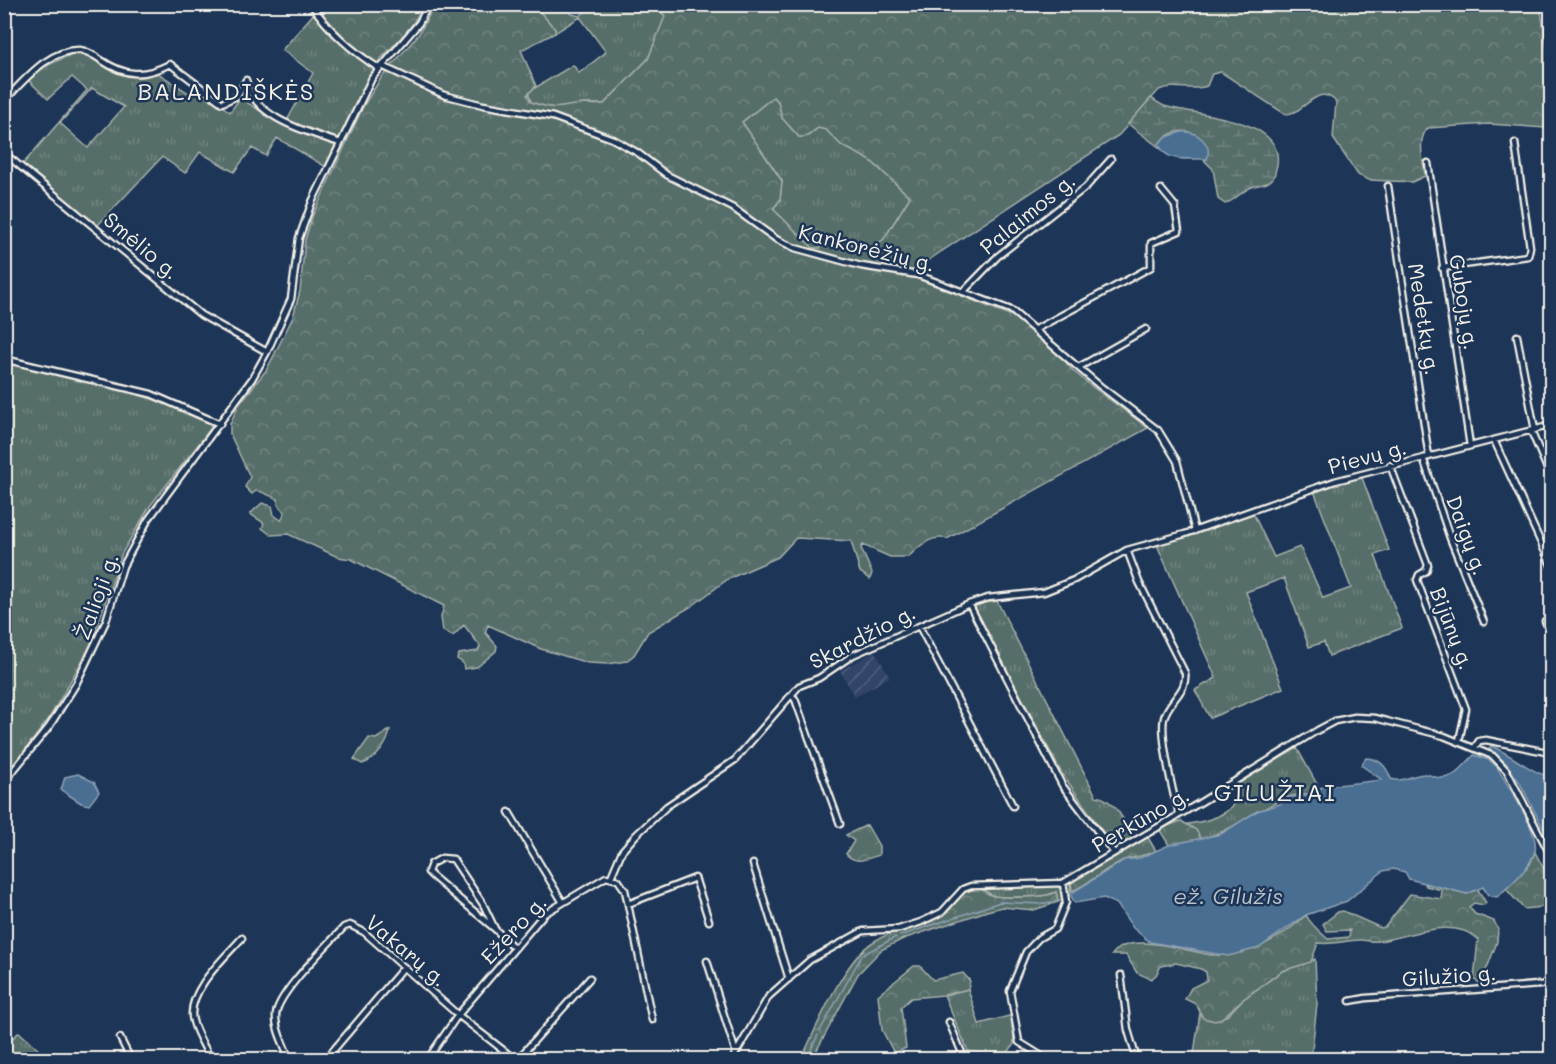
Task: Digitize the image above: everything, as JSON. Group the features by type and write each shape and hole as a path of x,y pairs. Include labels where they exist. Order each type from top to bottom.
{"street":[{"name":"Kankorėžių g.","path":"311,4 323,22 356,52 381,67 444,95 483,105 553,117 613,139 638,153 667,175 733,208 776,239 795,248 861,266 918,275 1011,310 1151,424 1169,445 1177,461 1195,531"},
{"name":"Žalioji g.","path":"4,782 49,727 76,684 106,621 123,566 148,520 252,379 267,352 291,299 298,238 304,221 360,100 381,67 419,23 429,4"},
{"path":"4,101 36,68 61,55 82,51 127,74 143,75 170,64 222,103 237,96 246,80 252,95 273,116 340,143"},
{"path":"1442,268 1528,256 1530,247 1515,143"},
{"name":"Smėlio g.","path":"4,153 201,315 267,352"},
{"name":"Palaimos g.","path":"964,291 998,256 1086,187 1111,159"},
{"name":"Gubojų g.","path":"1428,163 1470,446"},
{"name":"Medetkų g.","path":"1388,186 1426,457"},
{"path":"1036,329 1151,267 1151,243 1179,231 1175,206 1161,189"},
{"path":"1079,367 1146,329"},
{"path":"1517,336 1533,430 1551,480"},
{"path":"4,358 151,394 220,424"},
{"name":"Pievų g.","path":"1195,531 1335,481 1551,425"},
{"path":"1494,440 1551,567"},
{"name":"Daigų g.","path":"1426,457 1450,538 1484,622"},
{"name":"Bijūnų g.","path":"1390,465 1428,565 1426,572 1419,575 1417,580 1466,709 1460,741"},
{"name":"Skardžio g.","path":"611,877 622,850 636,835 667,806 735,760 775,717 799,686 819,678 842,661 969,604 1044,592 1074,580 1127,550 1195,531"},
{"path":"1127,550 1139,582 1185,673 1185,686 1168,706 1162,728 1174,796 1180,814"},
{"path":"969,604 1062,785 1114,853"},
{"path":"1545,621 1551,635"},
{"path":"919,626 1013,806"},
{"path":"791,695 795,699 840,824"},
{"name":"Perkūno g.","path":"732,1059 765,1000 810,960 858,932 899,929 942,912 963,889 971,886 1063,883 1318,730 1341,719 1375,718 1460,741 1493,756 1507,771 1551,858"},
{"path":"1475,747 1479,741 1486,740 1551,753"},
{"path":"509,812 562,901"},
{"path":"495,929 467,878 453,859 442,858 431,864 428,872 514,948"},
{"path":"753,864 789,978"},
{"path":"611,877 624,886 651,1020"},
{"name":"Ežero g.","path":"427,1059 458,1015 544,914 562,901 602,879 611,877"},
{"path":"628,904 695,878 708,921"},
{"path":"1048,1059 1019,1042 1010,991 1026,952 1039,938 1055,929 1066,903 1063,883"},
{"name":"Vakarų g.","path":"290,1059 276,1021 278,1008 294,983 344,927 353,925 458,1015 516,1059"},
{"path":"211,1059 192,1020 195,1000 209,975 242,938"},
{"path":"707,961 736,1053"},
{"path":"325,1059 404,967"},
{"path":"1121,975 1128,1029 1137,1059"},
{"path":"516,1059 590,978"},
{"name":"Gilužio g.","path":"1350,1001 1551,984"},
{"path":"949,1022 965,1059"},
{"path":"120,1038 131,1059"}],"shaded area":[{"path":"875,651 890,677 855,697 840,671"}],"green space":[{"path":"314,5 415,5 421,10 410,28 376,64 342,38"},
{"path":"435,5 534,5 555,29 555,33 521,50 536,86 527,95 531,102 559,108 604,104 648,59 665,16 656,6 642,5 1540,5 1551,72 1551,126 1546,128 1489,124 1428,128 1422,138 1425,176 1412,182 1369,180 1358,175 1333,138 1336,102 1329,97 1323,95 1317,97 1298,110 1285,114 1221,72 1212,74 1207,86 1201,88 1171,87 1159,90 1119,135 916,269 914,277 1012,316 1057,351 1072,370 1148,428 947,539 936,538 926,542 908,557 890,557 863,545 861,548 872,573 870,579 860,572 851,541 796,538 778,557 728,579 692,606 648,632 634,655 626,661 608,664 588,663 541,649 488,625 485,632 497,646 496,651 477,667 464,669 463,663 457,659 459,654 478,651 480,646 464,625 453,636 443,631 441,617 444,606 351,559 338,557 288,534 271,535 262,528 264,523 250,514 262,503 272,506 274,515 281,520 285,512 278,505 278,499 257,490 252,494 245,487 250,477 230,434 230,424 238,406 267,369 293,317 300,291 305,240 312,217 364,105 381,78 418,35","holes":["773,97 778,101 782,118 799,137 805,137 818,128 826,130 841,145 870,160 910,197 884,239 867,252 836,235 820,248 813,248 773,209 780,200 782,181 742,122"]},
{"path":"534,5 563,5 572,14 580,16 592,5 656,6 665,16 665,20 648,59 604,104 549,109 531,102 528,92 573,65 579,73 606,52 580,17 555,33 555,29"},
{"path":"317,10 348,44 376,64 326,167 277,138 266,156 252,148 234,172 200,152 185,173 162,157 97,226 23,164 87,90 72,77 48,99 28,80 44,67 74,53 87,54 121,74 140,77 158,73 190,94 196,86 230,112 240,98 284,126 313,73 282,50","holes":["92,88 124,107 88,148 60,123"]},
{"path":"773,97 778,101 782,118 799,137 808,136 818,128 826,129 841,145 870,160 910,197 884,239 867,252 843,237 833,238 820,248 813,248 773,209 780,200 782,181 742,122"},
{"path":"1151,98 1161,105 1236,121 1267,137 1276,149 1277,165 1273,178 1248,189 1225,204 1218,199 1213,169 1204,160 1207,159 1206,149 1197,136 1190,132 1174,133 1159,144 1160,148 1128,124"},
{"path":"5,362 151,399 202,418 212,427 150,506 122,553 90,647 48,720 5,776"},
{"path":"1361,475 1389,550 1375,555 1402,628 1329,656 1324,642 1309,647 1284,578 1246,592 1283,688 1210,718 1195,690 1216,678 1157,545 1253,513 1274,557 1300,547 1323,598 1351,588 1314,491"},
{"path":"997,601 1096,796 1110,802 1136,842 1118,854 1061,772 973,605"},
{"path":"390,730 384,746 372,759 362,764 354,759 369,738 376,739"},
{"path":"1297,748 1319,788 1315,791 1288,797 1224,831 1201,839 1188,824 1224,813 1239,797 1239,783"},
{"path":"1181,821 1196,830 1201,839 1169,845 1159,829"},
{"path":"867,825 879,846 879,855 861,860 854,859 846,854 854,841 846,835"},
{"path":"1147,836 1156,851 1124,860 1072,891 1071,881"},
{"path":"1535,852 1551,883 1551,906 1524,909 1506,889 1530,864"},
{"path":"1071,881 1070,894 1058,902 1056,892 1043,897 996,897 978,887 1054,885"},
{"path":"1425,883 1467,894 1477,888 1486,903 1484,905 1474,903 1469,907 1475,914 1494,921 1498,929 1497,942 1481,984 1474,979 1478,939 1467,932 1443,928 1376,941 1318,943 1311,962 1282,971 1242,1000 1221,1019 1215,1021 1203,1018 1196,1004 1185,999 1191,988 1207,980 1206,972 1176,963 1161,966 1151,979 1137,973 1126,955 1112,955 1120,947 1145,943 1214,955 1239,953 1275,938 1306,915 1328,939 1349,937 1350,930 1327,931 1323,924 1338,912 1343,911 1381,928 1385,927 1410,894 1441,899 1442,890 1426,886"},
{"path":"972,887 1000,897 1035,896 1056,892 1058,902 1034,910 1002,907 987,911 903,939 881,950 858,974 812,1059 801,1060 832,995 862,951 881,938 942,915"},
{"path":"1315,959 1317,1004 1311,1059 1193,1060 1200,1013 1203,1017 1227,1016 1242,1000 1282,971"},
{"path":"914,966 920,966 933,980 963,973 970,981 968,989 944,995 911,998 901,1007 906,1048 894,1053 882,1030 878,995"},
{"path":"968,989 979,1024 1013,1015 1014,1044 1005,1057 968,1051 944,995"},
{"path":"19,1032 41,1052 34,1059 5,1059 5,1046"}],"water":[{"path":"1181,132 1192,133 1202,139 1208,148 1207,159 1180,159 1167,155 1162,150 1159,144 1164,138"},
{"path":"1491,746 1539,773 1551,775 1551,832 1543,828 1520,783 1505,762 1489,749"},
{"name":"ež. Gilužis","path":"1474,755 1489,760 1497,767 1528,821 1535,843 1535,851 1529,864 1497,897 1488,895 1483,887 1467,894 1409,879 1405,872 1393,869 1383,871 1347,901 1306,915 1259,948 1228,956 1150,942 1133,928 1117,904 1104,898 1075,903 1070,894 1124,860 1140,858 1169,845 1221,834 1257,811 1280,804 1289,797 1311,795 1319,788 1329,786 1382,780 1361,765 1366,758 1382,764 1391,779 1400,780 1425,774 1445,778 1459,771"},
{"path":"78,774 94,782 99,792 89,805 81,803 61,790 65,777"}],"waterway":[{"path":"900,936 1000,902 1041,904 1060,900"},
{"path":"820,1031 862,955 896,937"},
{"path":"806,1060 818,1035"}],"district":[{"name":"BALANDIŠKĖS","path":"226,90"},
{"name":"GILUŽIAI","path":"1275,791"}]}
